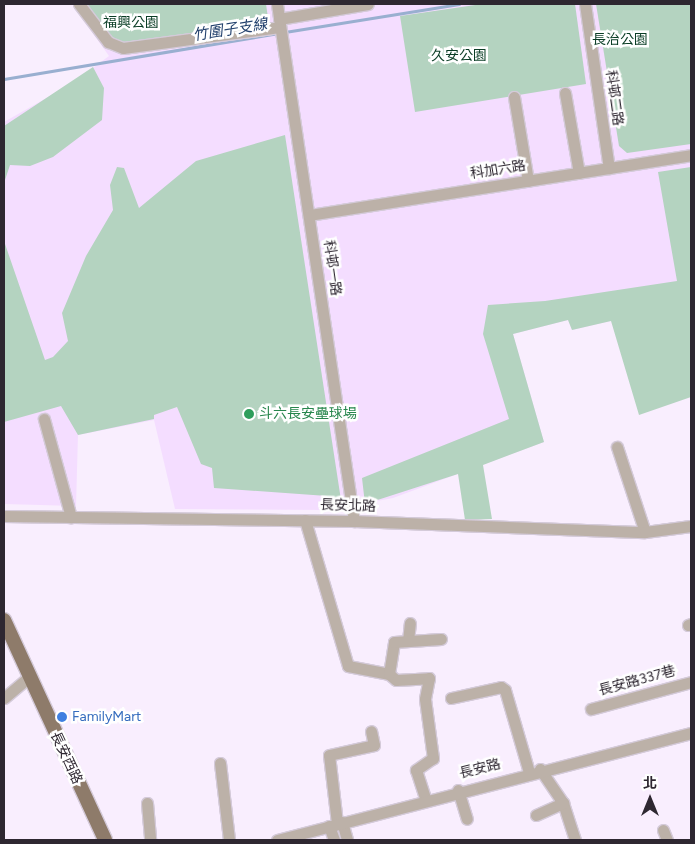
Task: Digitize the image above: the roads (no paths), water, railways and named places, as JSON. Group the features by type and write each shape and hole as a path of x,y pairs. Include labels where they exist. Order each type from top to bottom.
{"main road":[{"name":"長安西路","path":"4,620 28,678 105,840"}],"street":[{"path":"79,4 108,42 122,48 279,23 319,8 368,4"},
{"name":"科邨一路","path":"277,4 354,521"},
{"name":"科邨二路","path":"585,4 609,168"},
{"path":"565,93 579,173"},
{"path":"514,97 528,181"},
{"name":"科加六路","path":"309,214 691,155"},
{"path":"44,419 71,517"},
{"path":"617,447 645,532"},
{"name":"長安北路","path":"4,516 354,521 645,532 691,526"},
{"path":"305,520 348,666 389,674 396,680 429,678 425,699 433,758 416,770 425,798"},
{"path":"408,642 410,623"},
{"path":"389,674 394,642 441,639"},
{"path":"4,698 28,678"},
{"name":"長安路337巷","path":"592,709 691,682"},
{"path":"451,698 501,687 505,690 535,771 562,803 575,840"},
{"path":"334,840 336,824 329,756 374,745 371,731"},
{"name":"長安路","path":"280,840 303,837 336,824 425,798 691,733"},
{"path":"220,763 229,840"},
{"path":"458,790 467,819"},
{"path":"147,803 150,840"},
{"path":"536,815 562,803"},
{"path":"336,824 347,840"}],"waterway":[{"name":"竹圍子支線","path":"285,32 459,4"},
{"name":"竹圍子支線","path":"4,79 278,33"}],"place":[{"name":"斗六長安壘球場","path":"249,414"},
{"name":"FamilyMart","path":"62,717"}],"park label":[{"name":"福興公園","path":"131,23"},
{"name":"長治公園","path":"620,40"},
{"name":"久安公園","path":"459,56"}]}
